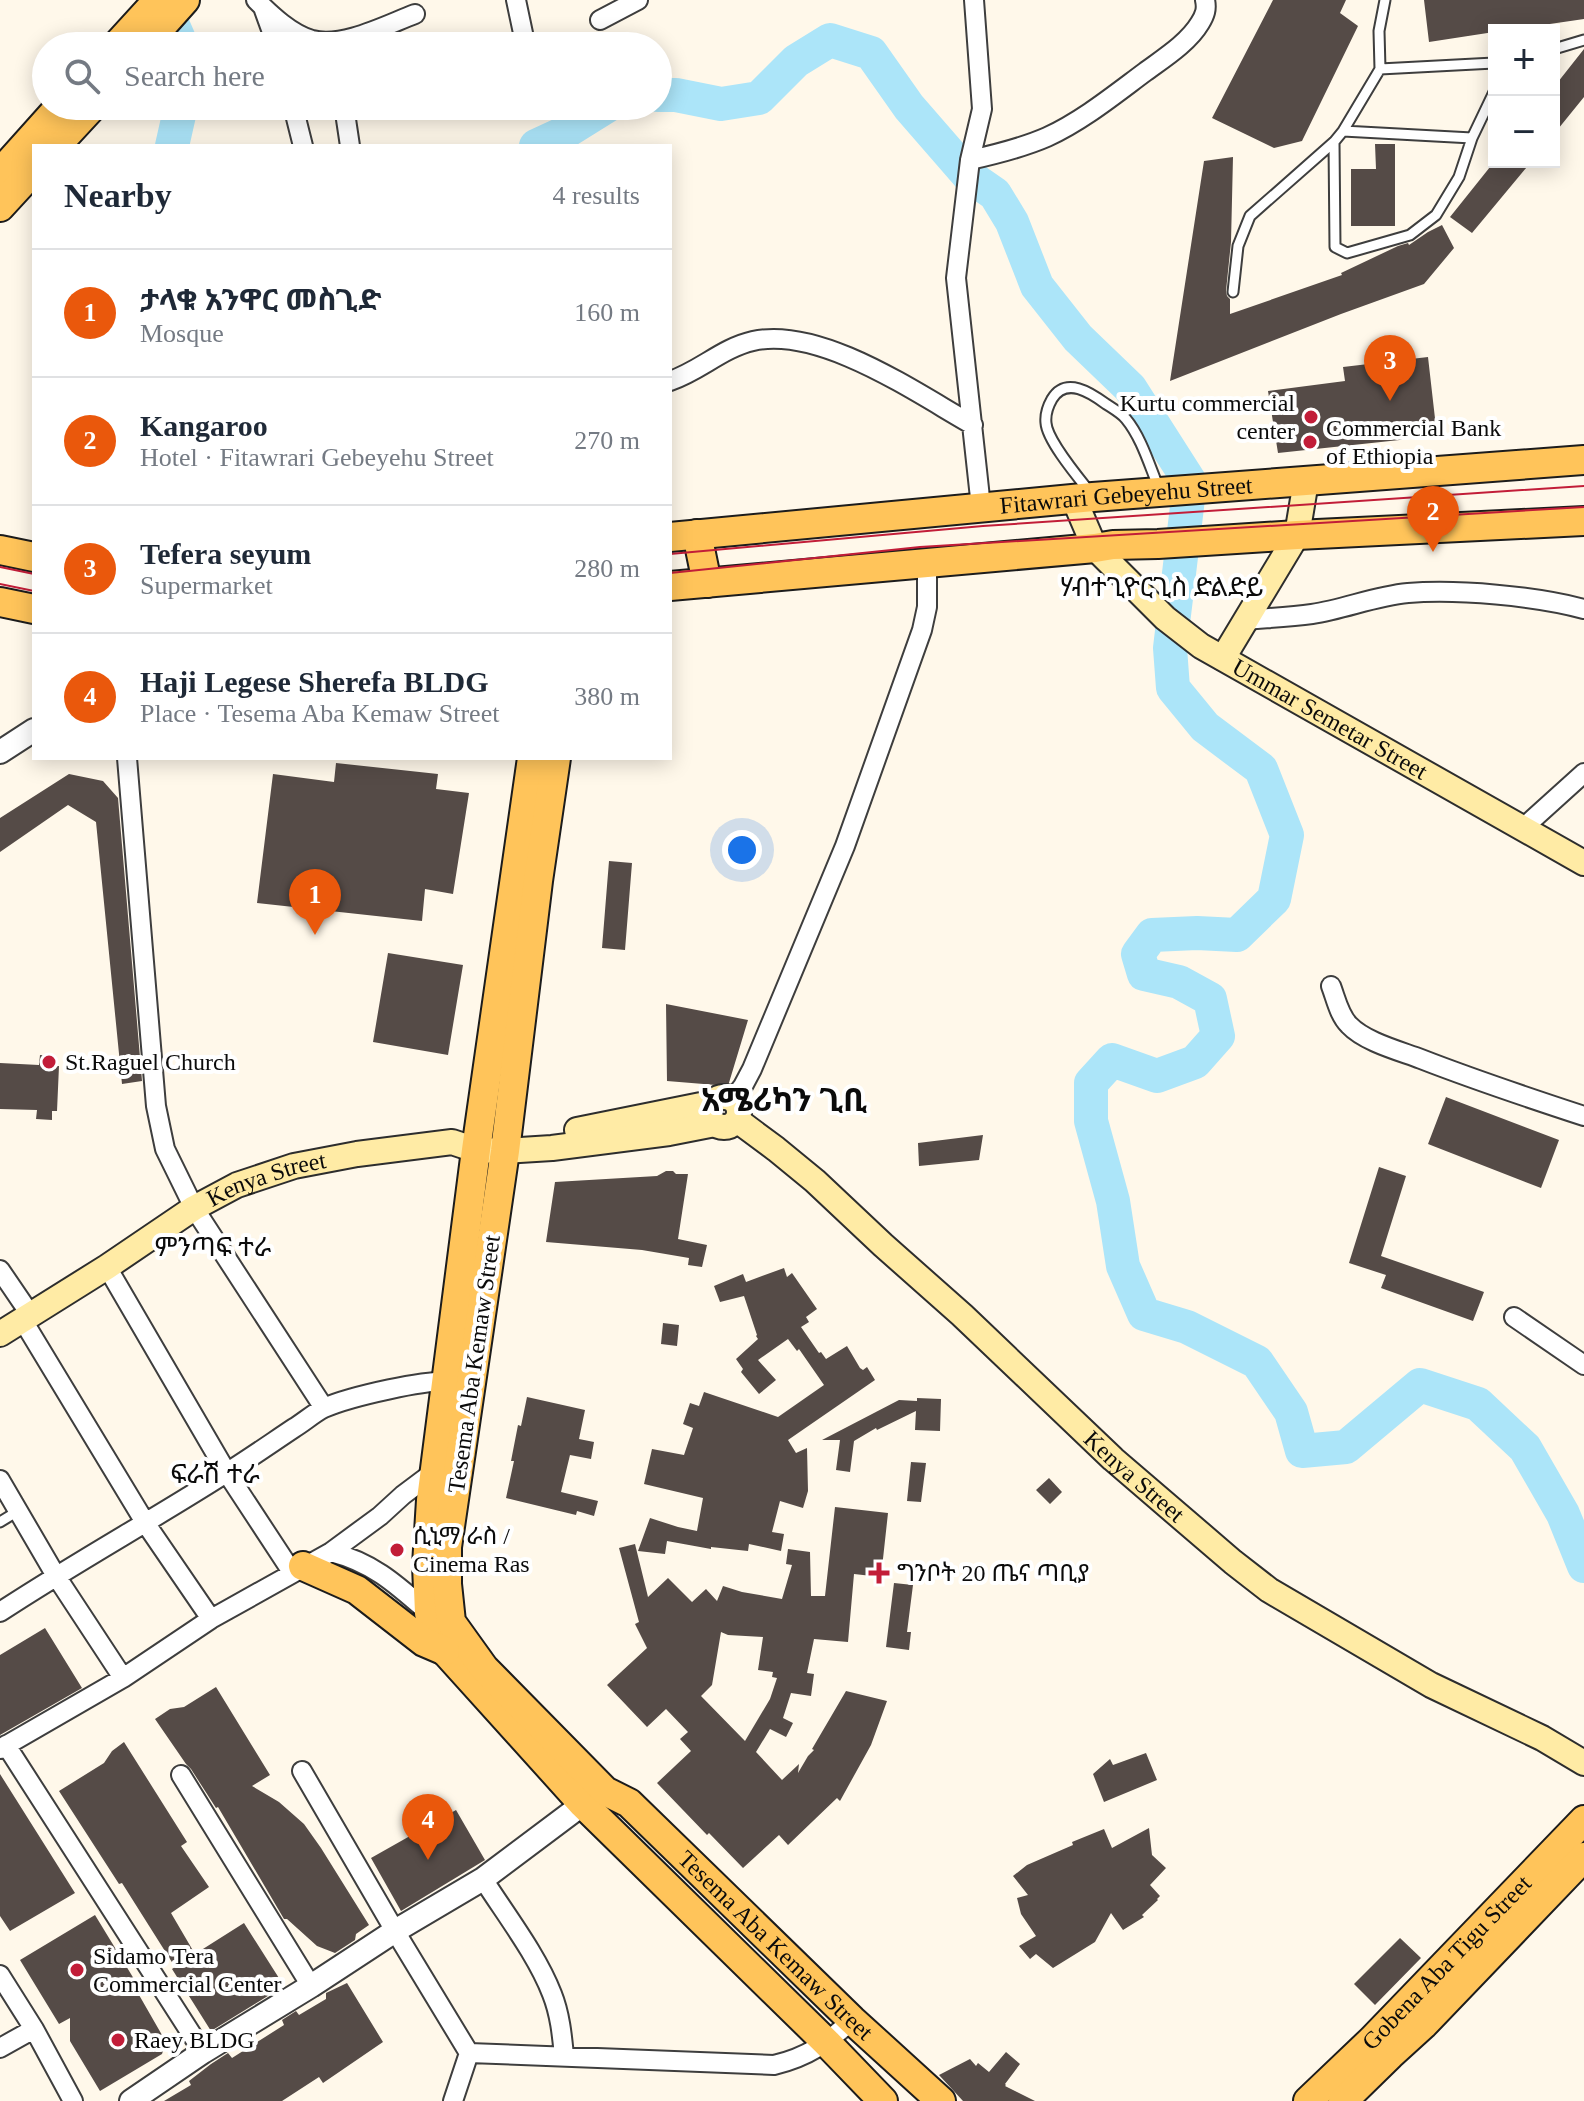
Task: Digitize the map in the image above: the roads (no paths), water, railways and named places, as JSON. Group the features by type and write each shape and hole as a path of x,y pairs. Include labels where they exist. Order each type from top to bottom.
{"main road":[{"path":"135,32 170,6"},
{"path":"153,32 170,6"},
{"path":"42,144 65,120"},
{"path":"57,144 70,120"},
{"path":"0,207 21,165"},
{"name":"Fitawrari Gebeyehu Street","path":"684,535 1165,491 1584,460"},
{"path":"1223,658 1297,535 1306,481"},
{"path":"1084,498 1095,548"},
{"name":"Fitawrari Gebeyehu Street","path":"672,586 1113,545 1584,521"},
{"path":"684,535 707,583"},
{"name":"Ummar Semetar Street","path":"1095,548 1165,618 1201,646 1584,863"},
{"path":"0,550 32,557"},
{"path":"0,602 32,609"},
{"name":"Tesema Aba Kemaw Street","path":"532,760 469,1143 447,1584 440,1617 432,1626 445,1651 594,1798 883,2101"},
{"name":"Tesema Aba Kemaw Street","path":"556,760 506,1144 459,1382 435,1471 431,1500 427,1565 440,1617 594,1798 629,1803 852,2020 941,2101"},
{"name":"Kenya Street","path":"0,1334 194,1208 237,1185 294,1166 357,1154 469,1143 506,1144 539,1135 724,1112 815,1181 1113,1459 1269,1590 1431,1685 1508,1721 1584,1763"},
{"path":"298,1569 357,1590 424,1642 445,1651"},
{"name":"Gobena Aba Tigu Street","path":"1343,2101 1381,2047 1584,1820"},
{"name":"Gobena Aba Tigu Street","path":"1308,2101 1381,2047 1423,2025 1584,1857"}],"street":[{"path":"516,0 523,32"},
{"path":"600,20 638,0"},
{"path":"974,0 982,109 970,160 956,278 981,507"},
{"path":"970,160 1009,152 1050,135 1110,98 1191,34 1205,14 1205,0"},
{"path":"259,4 296,32"},
{"path":"259,4 271,32"},
{"path":"367,32 415,14"},
{"path":"296,120 302,144"},
{"path":"346,120 350,144"},
{"path":"672,380 731,347 778,337 822,347 853,359 973,425"},
{"path":"724,1112 752,1069 845,846 922,630 927,607 927,563"},
{"path":"1245,620 1313,614 1408,593 1486,595 1584,609"},
{"path":"0,752 32,731"},
{"path":"127,760 156,1106 165,1149 194,1208 324,1408"},
{"path":"1523,828 1584,773"},
{"path":"1331,986 1348,1025 1387,1047 1584,1116"},
{"path":"107,1267 227,1473 298,1569"},
{"path":"0,1270 146,1524 211,1619"},
{"path":"1514,1317 1584,1365"},
{"path":"0,1612 227,1473 324,1408 377,1393 459,1382"},
{"path":"203,2052 3,1747 123,1678 211,1619 331,1552 435,1471"},
{"path":"0,1480 56,1576 123,1678"},
{"path":"331,1552 354,1558 376,1569 440,1617"},
{"path":"302,1771 469,2053 453,2101"},
{"path":"181,1775 311,1986"},
{"path":"131,2101 203,2052 483,1879 594,1798"},
{"path":"483,1879 553,1994 560,2019 564,2056"},
{"path":"0,1975 73,2101"},
{"path":"469,2053 774,2065 793,2060 827,2043 852,2020"},
{"path":"0,2048 34,2029"}],"lane":[{"path":"1233,292 1238,246 1250,216 1334,142 1380,69 1379,31 1385,0"},
{"path":"1560,47 1584,40"},
{"path":"1380,69 1488,63"},
{"path":"1334,142 1335,247 1347,253 1410,235 1436,215 1459,177 1472,138 1492,96"},
{"path":"1343,131 1472,138"},
{"path":"1084,498 1073,471 1048,434 1046,423 1047,411 1056,393 1074,387 1088,391 1125,417 1165,491"},
{"path":"0,1522 18,1511"}],"waterway":[{"path":"162,0 176,32"},
{"path":"672,95 721,104 759,98 796,61 830,40 871,53 909,107 969,176 995,194 1012,222 1037,286 1078,338 1130,388 1190,482 1170,648 1173,688 1205,727 1261,769 1287,835 1274,899 1237,935 1152,935 1138,954 1144,974 1179,982 1210,999 1218,1036 1195,1062 1157,1076 1112,1060 1091,1083 1091,1121 1113,1201 1123,1266 1144,1314 1187,1327 1257,1362 1291,1412 1302,1451 1346,1447 1420,1385 1478,1404 1525,1448 1563,1514 1584,1566"},
{"path":"172,144 178,120"},
{"path":"540,144 584,120"}],"tram line":[{"path":"672,554 983,526 1584,486"},
{"path":"672,573 920,547 1584,507"},
{"path":"0,567 32,574"},
{"path":"0,584 32,591"}],"place":[{"name":"Tefera seyum","path":"1390,401"},
{"name":"Kurtu commercial center","path":"1311,417"},
{"name":"Commercial Bank of Ethiopia","path":"1310,442"},
{"name":"Kangaroo","path":"1433,552"},
{"name":"ታላቁ አንዋር መስጊድ","path":"315,935"},
{"name":"St.Raguel Church","path":"49,1062"},
{"name":"ሲኒማ ራስ / Cinema Ras","path":"397,1550"},
{"name":"ግንቦት 20 ጤና ጣቢያ","path":"879,1573"},
{"name":"Haji Legese Sherefa BLDG","path":"428,1860"},
{"name":"Sidamo Tera Commercial Center","path":"77,1970"},
{"name":"Raey BLDG","path":"118,2040"}],"district":[{"name":"ሃብተጊዮርጊስ ድልድይ","path":"1162,587"},
{"name":"አሜሪካን ጊቢ","path":"784,1100"},
{"name":"ምንጣፍ ተራ","path":"213,1247"},
{"name":"ፍራሽ ተራ","path":"215,1474"}]}
